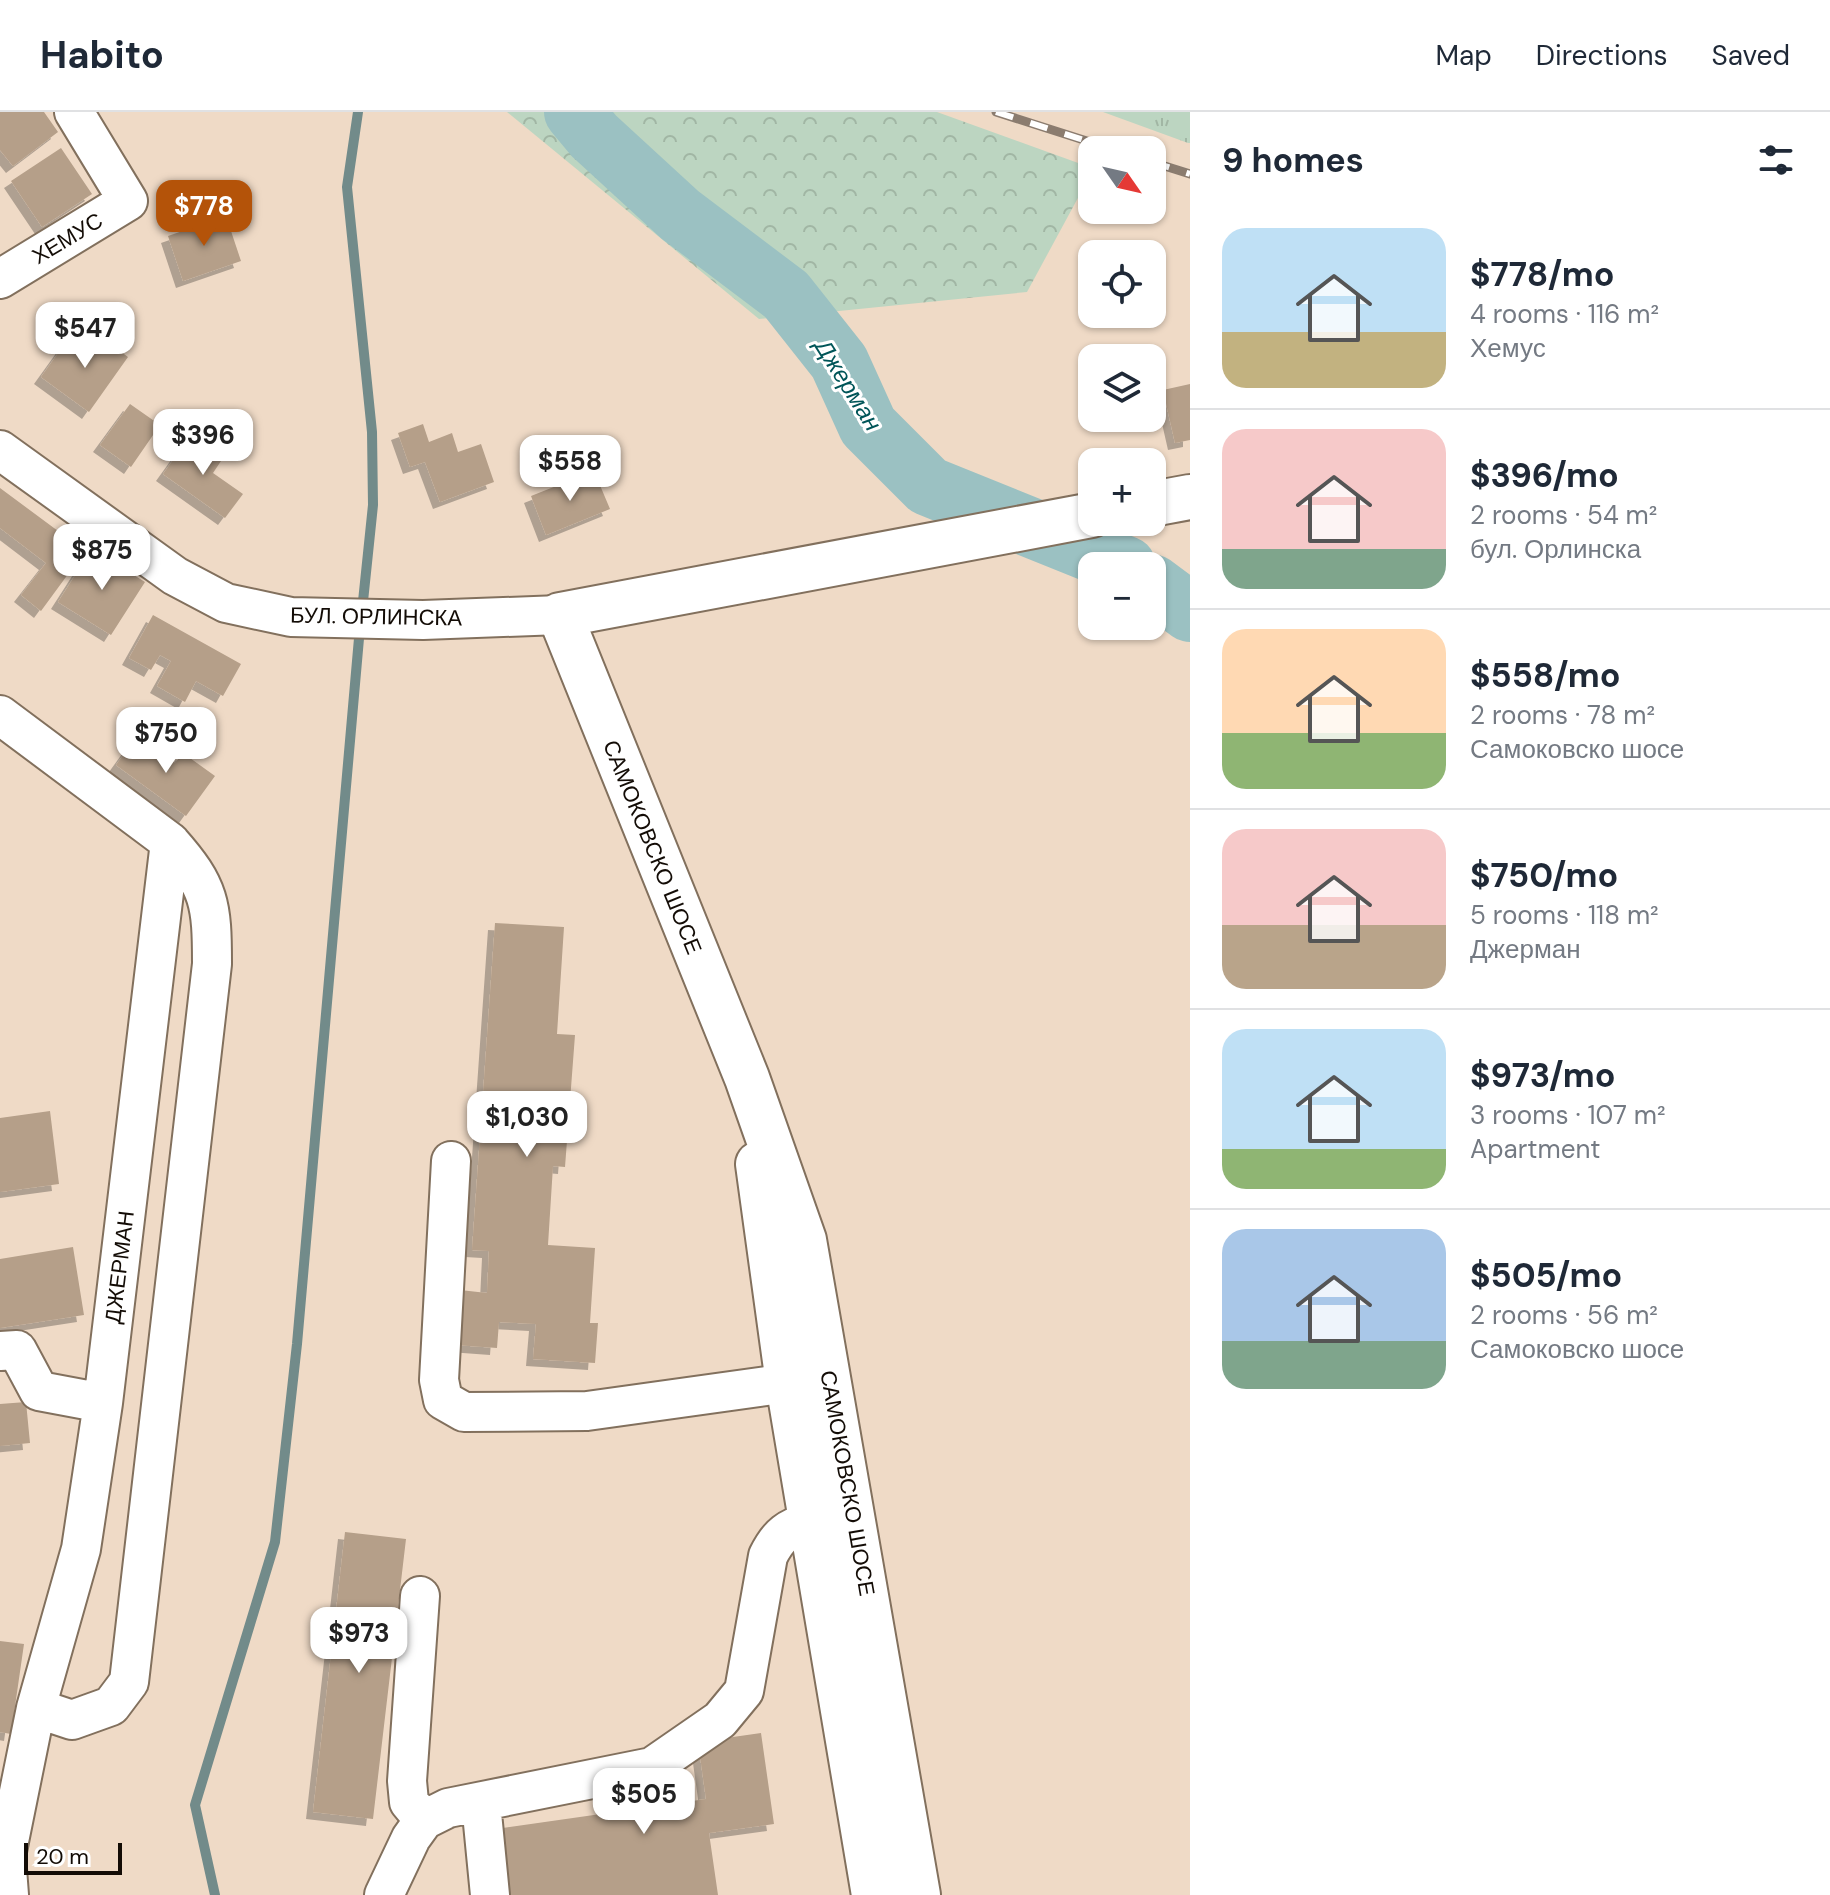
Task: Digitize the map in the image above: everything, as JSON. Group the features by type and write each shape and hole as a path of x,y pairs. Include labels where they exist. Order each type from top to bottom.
{"main road":[{"path":"1166,501 1190,497"},
{"path":"560,615 1078,518"},
{"name":"САМОКОВСКО ШОСЕ","path":"560,615 747,1078 804,1240 918,1895"},
{"name":"САМОКОВСКО ШОСЕ","path":"747,1078 788,1383 874,1895"}],"street":[{"name":"ХЕМУС","path":"0,279 128,201 74,112"},
{"name":"БУЛ. ОРЛИНСКА","path":"0,450 175,576 226,603 291,617 423,620 560,615"},
{"path":"0,715 170,842 198,873 212,912 212,964 129,1682 111,1706 72,1720 36,1708"},
{"name":"ДЖЕРМАН","path":"9,1895 6,1856 36,1708 81,1549 103,1403 170,842"},
{"path":"451,1161 439,1380 443,1400 464,1412 587,1411 788,1383"},
{"path":"0,1351 17,1350 39,1391 103,1403"},
{"path":"384,1895 411,1838 424,1820 448,1808 652,1767 720,1720 744,1691 768,1556 777,1538 788,1528 811,1521"},
{"path":"420,1596 407,1781 409,1802 424,1820"},
{"path":"481,1803 490,1895"}],"green space":[{"path":"507,112 937,112 1078,163 1078,198 1027,292 759,319"},
{"path":"1103,112 1190,112 1190,143 1188,143"}],"building":[{"path":"0,112 44,112 58,132 13,166 0,150"},
{"path":"61,148 92,194 42,227 11,181"},
{"path":"226,216 241,261 183,281 168,236"},
{"path":"94,332 128,357 89,412 41,377 69,338 83,348"},
{"path":"1190,384 1190,440 1175,443 1166,389"},
{"path":"130,404 160,425 131,467 100,445"},
{"path":"423,424 429,442 452,433 458,452 481,444 494,482 440,502 425,462 410,467 398,433"},
{"path":"191,435 223,458 213,473 243,494 225,518 163,474"},
{"path":"594,471 610,509 546,535 531,496"},
{"path":"0,488 85,551 41,611 21,595 46,563 0,528"},
{"path":"92,549 145,582 111,635 58,602"},
{"path":"153,615 241,664 223,696 196,681 185,702 157,686 171,661 160,655 151,670 129,658"},
{"path":"137,736 175,763 183,753 215,776 186,816 116,765"},
{"path":"495,923 564,927 557,1034 575,1035 565,1167 553,1166 548,1245 595,1248 590,1323 598,1323 595,1363 533,1359 536,1324 499,1322 497,1348 456,1345 460,1290 487,1293 489,1251 472,1250"},
{"path":"50,1111 59,1184 0,1192 0,1118"},
{"path":"73,1247 84,1315 0,1328 0,1259"},
{"path":"26,1402 30,1443 0,1446 0,1404"},
{"path":"345,1532 406,1539 373,1819 313,1812"},
{"path":"0,1641 24,1644 11,1734 0,1732"},
{"path":"761,1733 774,1824 709,1833 718,1895 506,1895 496,1829 706,1799 698,1742"}],"waterway":[{"path":"358,112 347,187 372,432 373,505 362,611"},
{"name":"Джерман","path":"574,112 594,136 680,215 786,295 839,362 868,426 928,486 1091,552"},
{"name":"Джерман","path":"1166,594 1190,612"},
{"path":"215,1895 195,1805 275,1542 297,1344 360,627"}],"railway":[{"path":"996,112 1078,138"},
{"path":"1166,166 1190,174"}]}
